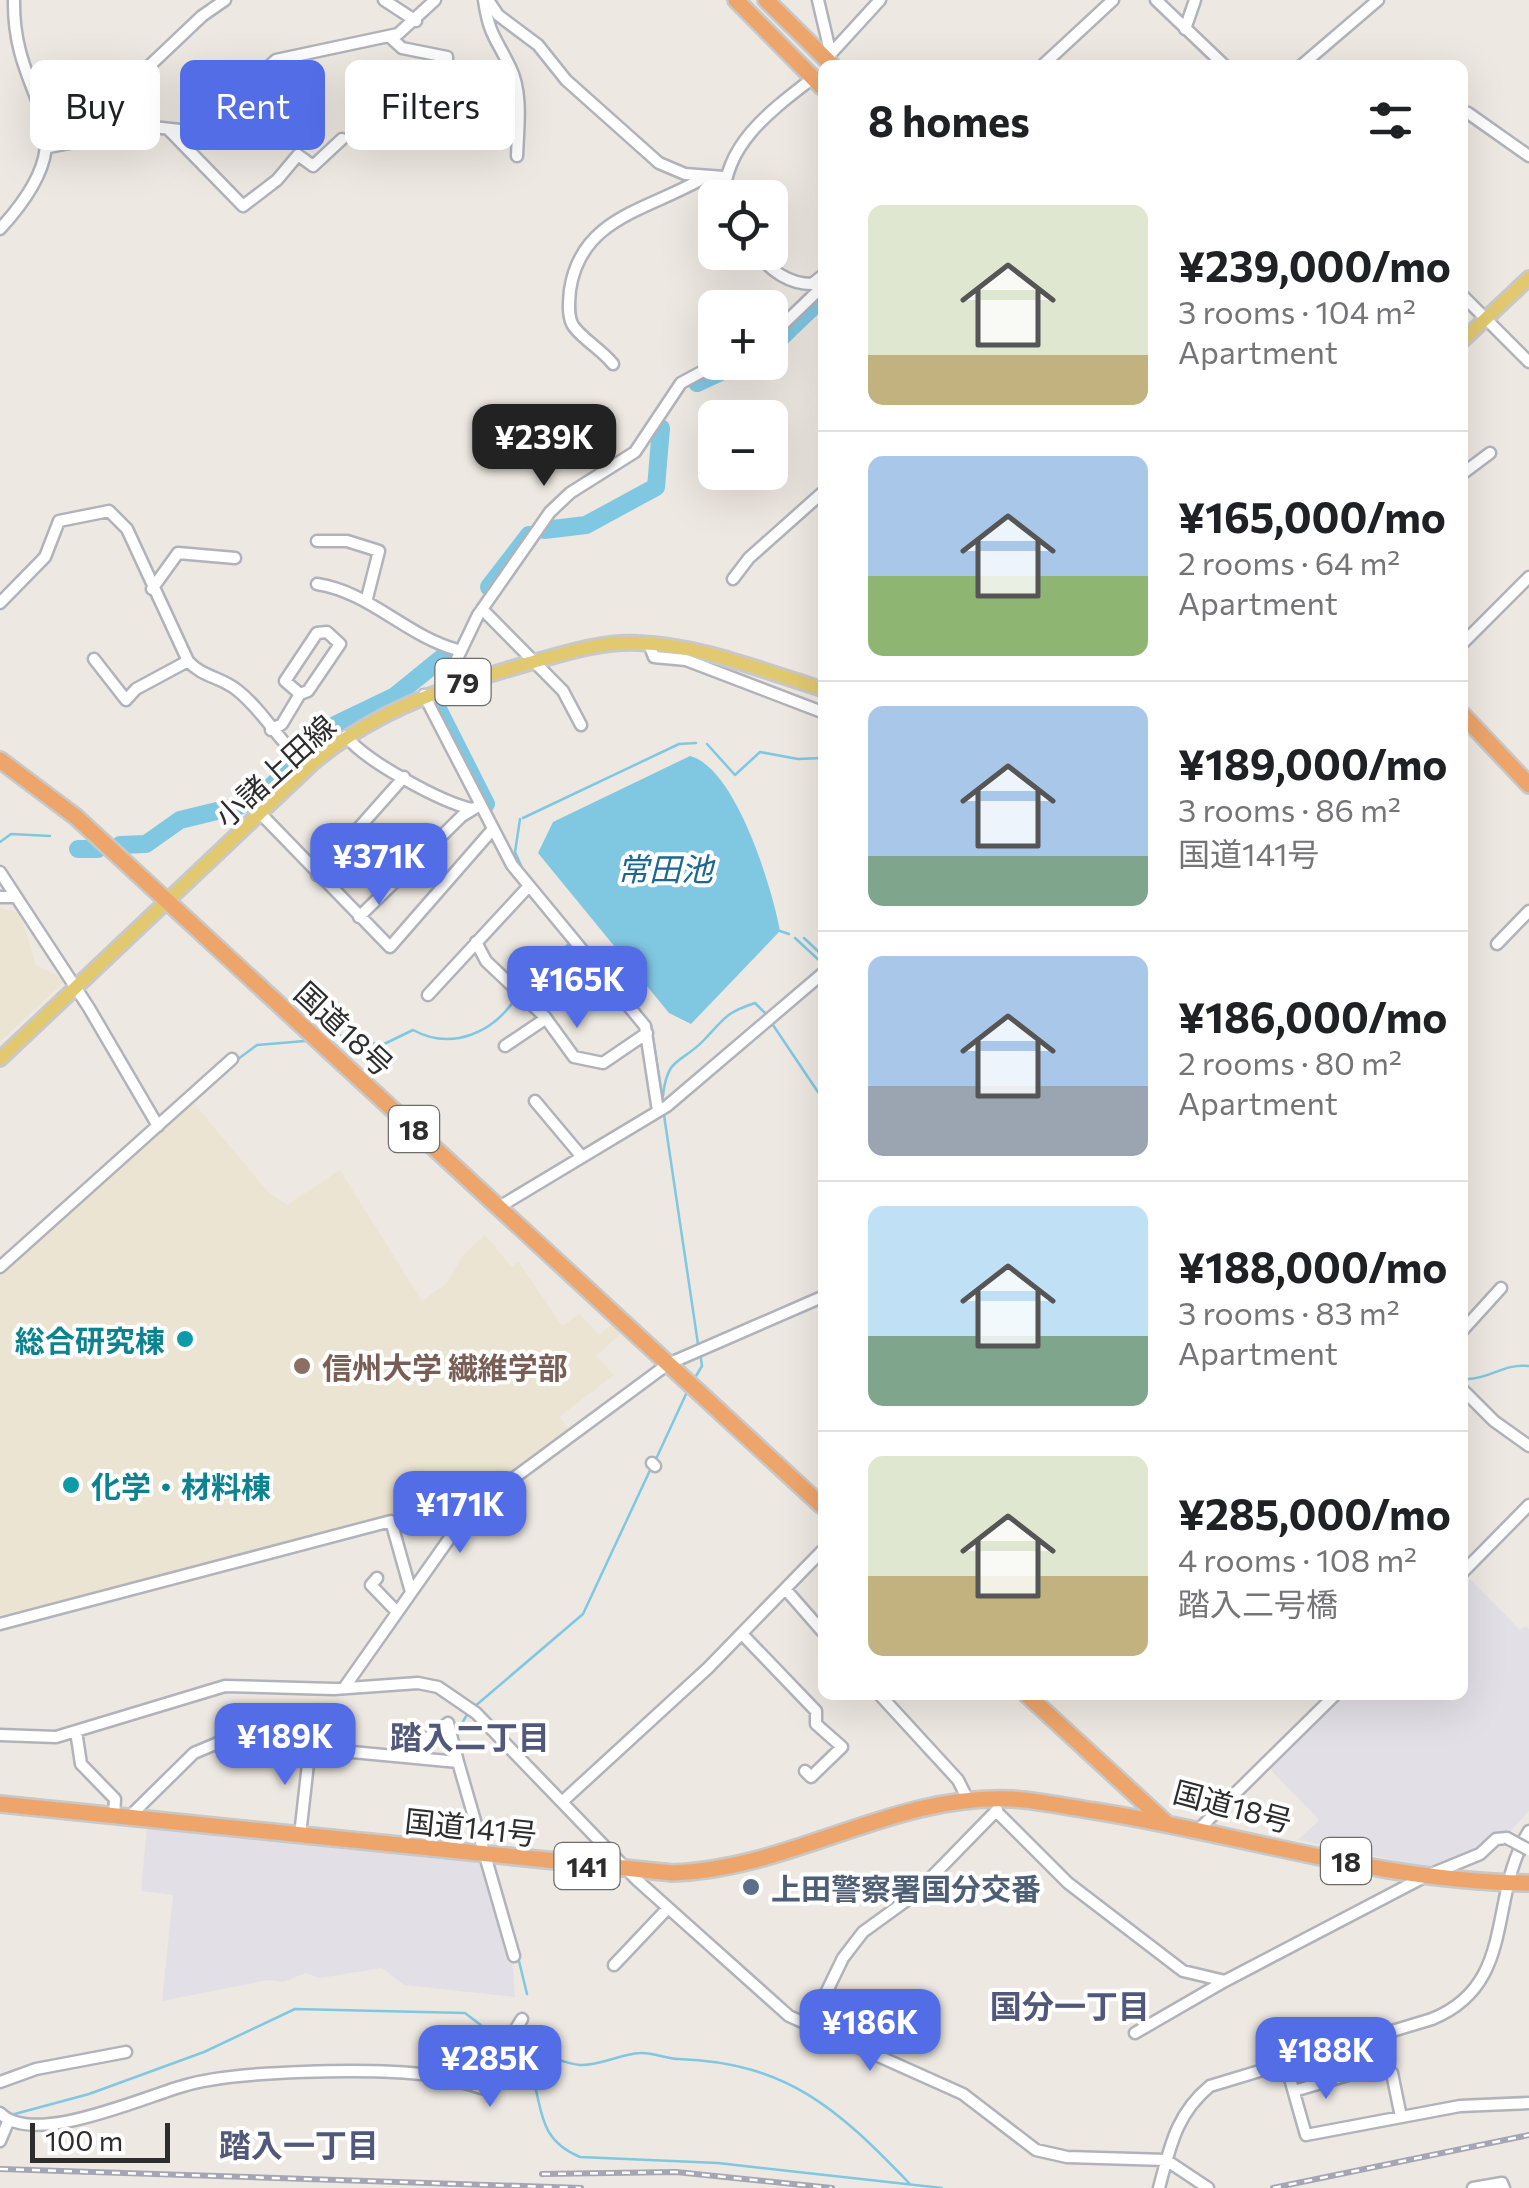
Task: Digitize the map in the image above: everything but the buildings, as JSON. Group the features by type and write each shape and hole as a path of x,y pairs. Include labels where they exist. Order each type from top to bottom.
{"highway":[{"path":"736,0 818,82"},
{"path":"766,0 829,58"},
{"path":"1468,720 1529,785"},
{"path":"1468,735 1529,796"},
{"name":"国道18号","path":"0,760 50,794 168,901 818,1502"},
{"name":"国道18号","path":"1031,1700 1165,1822 1424,1876 1529,1883"},
{"name":"国道141号","path":"0,1805 627,1870 693,1872 743,1866 909,1812 968,1800 1165,1822"}],"main road":[{"path":"1468,336 1529,278"},
{"name":"小諸上田線","path":"0,1059 308,768 346,736 424,695 533,662 618,644 695,651 818,688"}],"street":[{"path":"14,0 15,36 30,79"},
{"path":"157,60 224,0"},
{"path":"384,0 416,21"},
{"path":"160,128 198,132 276,60 390,38 416,21 435,0"},
{"path":"486,0 492,40 512,70 518,115 516,156"},
{"path":"486,0 498,15 538,45 566,80 659,163 704,178 724,177 734,152 818,82"},
{"path":"818,0 829,58"},
{"path":"829,58 880,0"},
{"path":"1048,60 1113,0"},
{"path":"1156,0 1214,60"},
{"path":"1185,29 1194,0"},
{"path":"1308,60 1378,0"},
{"path":"390,38 402,48 447,57 446,113 452,120 518,115"},
{"path":"1468,113 1529,156"},
{"path":"168,129 242,206 277,180 298,155 313,166 342,138"},
{"path":"0,229 27,200 48,150"},
{"path":"613,364 572,326 568,303 580,255 595,233 614,221 678,194 704,178"},
{"path":"773,270 799,283 812,284 818,279"},
{"path":"788,320 818,291"},
{"path":"1468,302 1529,362"},
{"path":"443,688 458,650 482,609 560,502 635,452 681,383 698,374"},
{"path":"1468,470 1490,453"},
{"path":"734,579 750,558 818,496"},
{"path":"0,602 45,557 59,521 108,511 127,529 152,589 185,647 188,661 196,670 235,688 308,768"},
{"path":"317,541 347,540 380,551 366,602"},
{"path":"152,589 178,554 236,558"},
{"path":"1468,638 1529,577"},
{"path":"318,584 346,588 426,642 458,650"},
{"path":"482,609 564,692 581,725"},
{"path":"270,730 282,724 300,694 308,691 340,644 327,632 317,632 285,681 300,694"},
{"path":"650,644 654,656 686,660 818,710"},
{"path":"94,660 126,700 136,689 188,661"},
{"path":"424,695 476,807 528,887 648,1033 662,1109"},
{"path":"346,736 358,750 404,777 476,807"},
{"path":"317,875 404,777"},
{"path":"359,917 476,807"},
{"path":"260,814 391,947 493,829"},
{"path":"0,872 158,1126"},
{"path":"428,995 528,887"},
{"path":"0,897 16,897"},
{"path":"1497,944 1529,911"},
{"path":"476,942 486,961 545,1019 570,1055 601,1063 648,1033"},
{"path":"499,1207 662,1109 818,977"},
{"path":"505,1046 545,1019"},
{"path":"0,1267 232,1059"},
{"path":"535,1101 582,1157"},
{"path":"1468,1324 1501,1288"},
{"path":"344,1688 468,1512 668,1364 818,1300"},
{"path":"1468,1395 1494,1421 1529,1446"},
{"path":"1468,1567 1529,1504"},
{"path":"0,1624 391,1521 412,1592"},
{"path":"563,1801 742,1634 818,1555"},
{"path":"377,1578 371,1585 397,1612"},
{"path":"787,1590 818,1627"},
{"path":"742,1634 816,1711 816,1724 842,1747 811,1777 805,1771"},
{"path":"0,1735 44,1738 225,1686 344,1688 426,1683 472,1709 627,1870 778,2008 963,2094 1020,2140 1043,2152 1166,2160 1208,2187"},
{"path":"885,1700 958,1780 968,1800"},
{"path":"1197,1830 1330,1700"},
{"path":"402,1756 448,1724 514,1956"},
{"path":"76,1731 81,1764 115,1799 122,1816 208,1744 242,1738 458,1762"},
{"path":"300,1835 310,1746"},
{"path":"810,2026 844,1958 864,1932 914,1896 997,1806 1068,1884 1183,1970 1225,1981"},
{"path":"1159,2188 1174,2132 1198,2096 1224,2080 1454,2010 1473,1994 1489,1967 1507,1882 1529,1830"},
{"path":"1135,2033 1424,1876 1480,1854 1496,1839 1507,1838 1529,1850"},
{"path":"614,1965 668,1908"},
{"path":"0,2141 4,2117 54,2124 216,2079 430,2075 489,2090 506,2044 522,2018"},
{"path":"0,2082 36,2069 126,2052"},
{"path":"1285,2061 1306,2135 1460,2106 1529,2103"},
{"path":"1392,2074 1401,2117"},
{"path":"1294,2091 1348,2076"},
{"path":"1472,2188 1502,2183 1504,2188"}],"shaded area":[{"path":"0,908 20,913 36,965 66,980 0,1042"},
{"name":"信州大学 繊維学部","path":"193,1102 269,1193 287,1205 340,1170 422,1301 448,1282 463,1255 485,1235 512,1267 518,1261 562,1326 580,1314 599,1335 613,1323 623,1332 596,1356 614,1375 560,1416 568,1430 484,1492 400,1529 395,1512 0,1619 0,1275"},
{"path":"1468,1581 1520,1630 1526,1626 1529,1629 1529,1811 1510,1832 1492,1834 1479,1851 1427,1867 1298,1840 1319,1820 1268,1767 1340,1700 1468,1700"},
{"path":"147,1827 484,1863 512,1959 515,1997 404,1985 382,1968 320,1978 306,1973 283,1982 268,1980 162,2001 173,1895 141,1891"}],"water":[{"name":"常田池","path":"690,756 707,765 737,805 760,860 780,931 691,1024 669,1013 538,853 553,822"}],"waterway":[{"path":"788,331 818,302"},
{"path":"697,383 703,380"},
{"path":"544,530 586,525 656,487 661,428"},
{"path":"489,587 529,535"},
{"path":"120,845 146,844 180,820 254,802 303,757 320,732 395,696 443,657"},
{"path":"432,697 486,804"},
{"path":"523,818 679,744 696,743"},
{"path":"707,744 735,775 760,752 818,758"},
{"path":"520,819 515,852 523,870"},
{"path":"0,842 11,834 50,836"},
{"path":"78,849 98,849"},
{"path":"780,931 789,934"},
{"path":"795,938 818,959"},
{"path":"804,938 818,951"},
{"path":"523,991 553,972 561,951 569,944"},
{"path":"613,980 651,1025 663,1102"},
{"path":"324,1032 382,1045 413,1030 442,1039 457,1038 471,1035 497,1020 517,996"},
{"path":"663,1096 672,1067 726,1017 755,1003 767,1015"},
{"path":"771,1022 818,1092"},
{"path":"234,1062 257,1045 305,1041"},
{"path":"664,1115 698,1344"},
{"path":"696,1376 702,1366 700,1352"},
{"path":"1468,1379 1529,1366"},
{"path":"656,1459 687,1392"},
{"path":"474,1707 583,1614 652,1466"},
{"path":"455,1735 468,1713"},
{"path":"518,1957 527,1994"},
{"path":"11,2115 89,2094 204,2052 295,2009 465,2013 503,2042"},
{"path":"509,2046 531,2074 550,2134 580,2157 718,2163 942,2188"},
{"path":"519,2059 521,2050"},
{"path":"531,2065 542,2055 580,2065 645,2053 750,2070 808,2094 858,2133 909,2183"}],"railway":[{"path":"1273,2188 1529,2135"},
{"path":"0,2169 581,2188"},
{"path":"542,2174 676,2172 832,2188"}],"place":[{"name":"総合研究棟","path":"185,1339"},
{"name":"信州大学 繊維学部","path":"302,1366"},
{"name":"化学・材料棟","path":"71,1485"},
{"name":"上田警察署国分交番","path":"751,1887"}],"district":[{"name":"踏入二丁目","path":"470,1736"},
{"name":"国分一丁目","path":"1070,2005"},
{"name":"踏入一丁目","path":"299,2144"}]}
